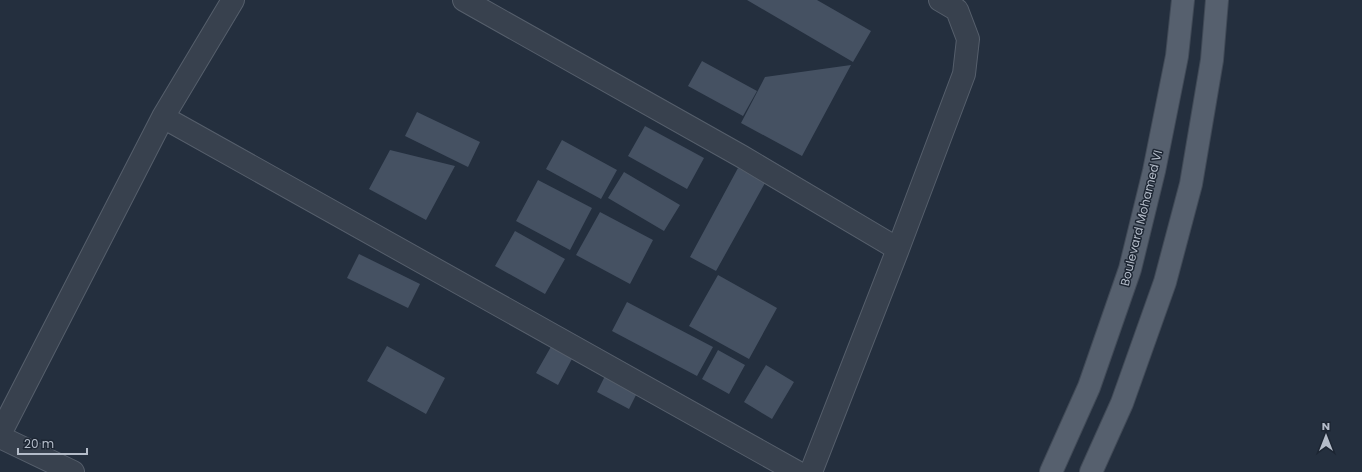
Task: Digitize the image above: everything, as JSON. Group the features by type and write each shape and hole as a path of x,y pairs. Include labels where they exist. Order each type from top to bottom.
{"main road":[{"name":"Boulevard Mohamed VI","path":"1051,472 1089,387 1130,269 1154,171 1175,63 1183,0"},
{"path":"1091,472 1122,403 1165,282 1191,184 1212,60 1217,0"}],"street":[{"path":"0,434 163,117 233,0"},
{"path":"464,0 741,156 898,249"},
{"path":"811,472 964,74 968,39 957,10 940,0"},
{"path":"163,117 797,472"},
{"path":"0,437 73,472"}],"building":[{"path":"747,0 817,0 871,31 853,62"},
{"path":"702,61 757,91 743,116 688,86"},
{"path":"851,65 802,156 741,123 765,77"},
{"path":"417,112 480,142 468,167 405,136"},
{"path":"645,126 704,158 687,189 628,156"},
{"path":"562,140 617,170 601,199 546,169"},
{"path":"390,150 455,166 426,220 369,189"},
{"path":"738,168 765,183 716,271 690,257"},
{"path":"624,172 680,205 664,231 608,198"},
{"path":"538,180 592,208 570,250 516,221"},
{"path":"600,212 653,240 630,284 576,255"},
{"path":"515,231 565,259 545,294 495,266"},
{"path":"359,254 420,284 408,308 347,278"},
{"path":"718,275 777,308 749,359 689,326"},
{"path":"627,302 713,347 697,376 612,331"},
{"path":"552,345 573,357 558,385 536,373"},
{"path":"387,346 445,378 426,414 367,381"},
{"path":"718,350 745,365 729,394 702,379"},
{"path":"766,365 794,382 772,419 744,402"},
{"path":"605,376 637,393 629,409 597,392"}]}
